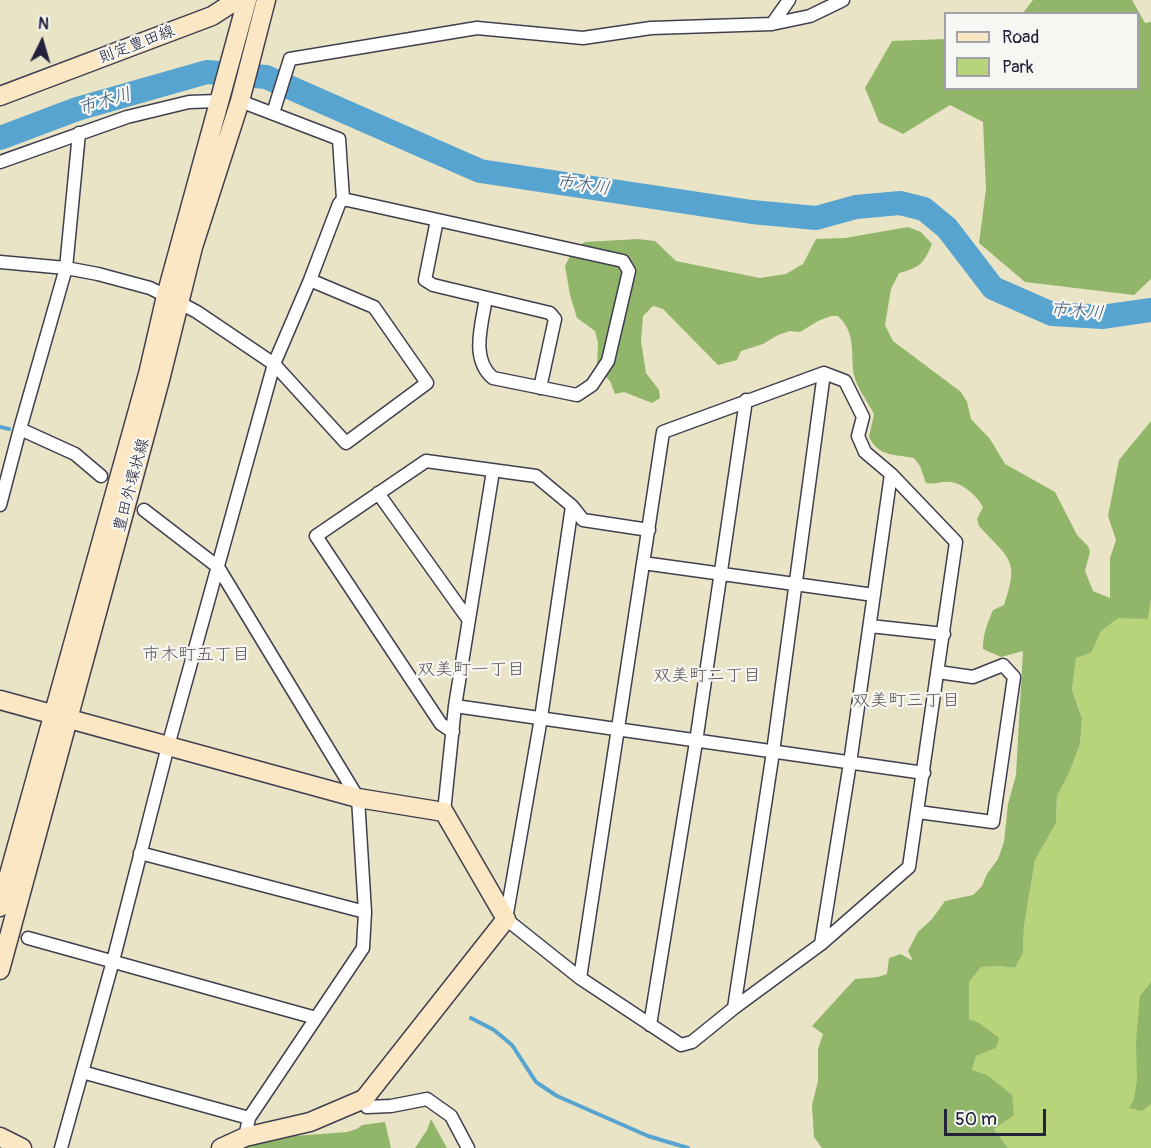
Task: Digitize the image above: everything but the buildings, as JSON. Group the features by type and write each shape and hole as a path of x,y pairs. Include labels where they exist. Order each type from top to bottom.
{"street":[{"name":"則定豊田線","path":"0,96 212,16 237,0"},
{"name":"豊田外環状線","path":"0,970 61,717 173,300 221,96 247,0"},
{"name":"豊田外環状線","path":"173,300 193,247 241,96 266,0"},
{"path":"772,24 789,0"},
{"path":"273,113 290,59 477,28 583,38 651,28 772,24 810,16 843,0"},
{"path":"0,162 127,117 221,96"},
{"path":"61,1148 113,961 168,746 274,364 343,199 339,139 273,113 241,96"},
{"path":"0,505 66,268 79,133"},
{"path":"343,199 623,261 629,271 608,361 592,385 577,395 493,378 484,370 478,350 486,298"},
{"path":"437,220 425,280 433,285 550,313 555,319 540,388"},
{"path":"0,262 98,273 150,288 197,312 274,364 346,443 427,383 374,307 310,280"},
{"path":"734,1008 796,584 824,373"},
{"path":"493,471 455,706 444,812 506,919 580,978 681,1045 692,1042 820,944 909,867 956,542 891,474 865,452 858,436 863,417 844,381 824,373 663,432 580,978"},
{"path":"651,1025 696,742 746,400"},
{"path":"20,429 75,454 101,476"},
{"path":"453,732 441,724 316,536 426,461 536,476 572,506 583,520 649,530"},
{"path":"820,944 850,763 891,474"},
{"path":"378,493 468,619"},
{"path":"221,1148 245,1137 310,1122 364,1099 506,919 541,718 572,506"},
{"path":"144,510 218,567 358,798 365,912 363,948 249,1118 245,1137"},
{"path":"643,563 874,595"},
{"path":"870,626 944,634"},
{"path":"918,812 993,822 1014,677 1003,665 973,676 938,672"},
{"path":"0,700 358,798 444,812"},
{"path":"455,706 924,773"},
{"name":"豊田外環状線","path":"0,907 61,717"},
{"path":"140,853 365,912"},
{"path":"28,938 316,1018"},
{"path":"82,1072 249,1118"},
{"path":"364,1099 367,1107 391,1106 426,1099 451,1116 468,1148"},
{"path":"0,1137 22,1148"}],"green space":[{"path":"1033,0 1132,0 1139,12 1024,12"},
{"path":"1139,12 1145,23 1151,22 1151,279 1134,295 1025,282 979,243 986,189 983,122 950,105 903,134 879,122 865,88 892,41 944,39 944,90 1139,90"},
{"path":"908,227 921,232 932,244 920,264 899,273 891,289 885,325 893,341 961,392 967,402 971,419 990,439 1005,464 1055,492 1077,535 1088,546 1090,552 1085,571 1093,591 1110,598 1110,558 1116,540 1108,516 1119,460 1151,421 1151,599 1148,619 1118,618 1101,631 1091,653 1076,658 1072,690 1082,719 1080,744 1057,796 1056,823 1035,860 1024,926 1023,953 1015,968 981,967 969,982 969,1019 979,1023 999,1038 996,1048 976,1056 972,1070 987,1075 1012,1095 1014,1115 994,1129 1008,1148 822,1148 814,1137 812,1105 818,1081 818,1049 823,1034 812,1026 855,979 887,974 889,958 901,954 913,961 908,951 918,932 932,919 945,901 973,895 982,886 987,874 998,859 1004,842 1008,804 1016,775 1023,651 1001,657 983,649 993,610 1004,605 1009,590 1011,568 1004,553 979,526 977,519 983,507 974,495 961,485 951,482 926,483 920,466 914,458 888,454 873,443 869,437 874,414 855,380 852,344 848,330 838,316 818,321 800,332 790,331 778,335 763,344 741,351 737,360 718,365 663,309 653,306 643,316 641,341 646,373 659,390 660,398 652,403 624,392 615,394 610,381 597,368 598,343 595,331 577,318 565,266 573,250 585,242 638,239 655,241 676,261 760,278 786,274 803,264 816,239 845,238"},
{"path":"1151,599 1151,1148 1008,1148 994,1129 972,1071 976,1056 996,1048 979,1023 969,1019 969,982 980,967 1015,968 1023,953 1024,926 1035,860 1056,823 1057,796 1080,744 1082,719 1072,690 1076,658 1091,653 1101,631 1118,617 1148,619"},
{"path":"1151,982 1151,1104 1142,1111 1129,1108 1134,1099 1137,1080 1136,1041 1140,996"},
{"path":"431,1119 447,1148 415,1148 427,1130"},
{"path":"385,1122 391,1148 235,1148 267,1138 347,1132 362,1125"}],"waterway":[{"name":"市木川","path":"0,138 77,109 207,72 266,77 480,171 752,212 816,218 856,207 900,203 924,209 947,228 993,288 1052,314 1102,317 1151,310"},
{"path":"0,427 9,429"},
{"path":"471,1018 494,1030 512,1045 536,1082 557,1096 648,1136 688,1148"}],"district":[{"name":"市木町五丁目","path":"196,655"},
{"name":"双美町一丁目","path":"471,670"},
{"name":"双美町二丁目","path":"707,676"},
{"name":"双美町三丁目","path":"906,701"}]}
